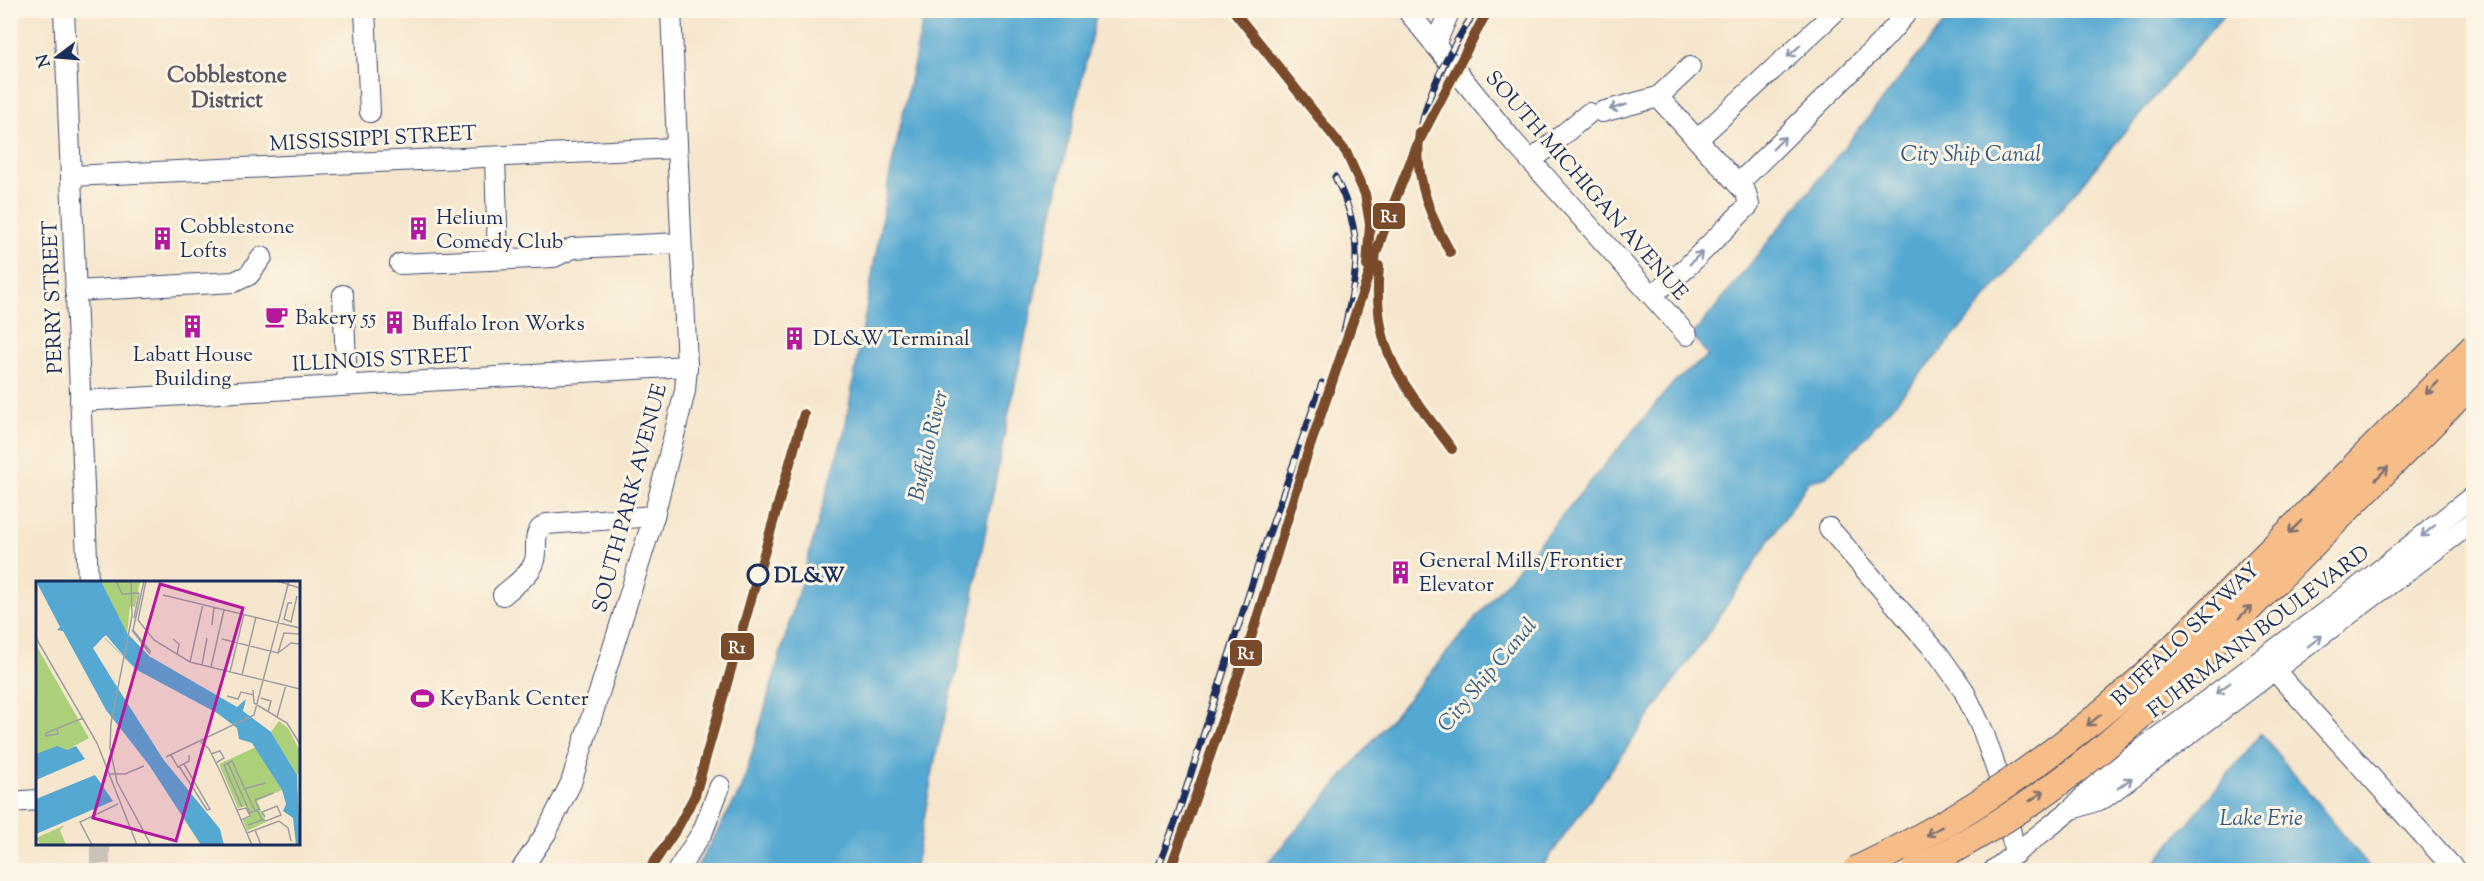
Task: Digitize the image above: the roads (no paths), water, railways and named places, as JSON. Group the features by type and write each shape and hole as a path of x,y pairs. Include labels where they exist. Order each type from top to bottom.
{"highway":[{"name":"BUFFALO SKYWAY","path":"1856,870 1902,849 2022,776 2109,708 2149,672 2474,347"},
{"name":"BUFFALO SKYWAY","path":"1915,870 1980,832 2062,779 2138,718 2474,381"}],"street":[{"name":"PERRY STREET","path":"64,10 88,581"},
{"path":"365,10 369,112"},
{"name":"SOUTH PARK AVENUE","path":"521,870 546,833 571,783 654,516 685,391 687,366 671,10"},
{"name":"SOUTH MICHIGAN AVENUE","path":"1407,10 1531,161 1687,334"},
{"path":"1435,45 1450,10"},
{"path":"1698,139 1837,10"},
{"path":"1738,184 1885,38 1909,10"},
{"path":"1531,161 1596,112 1658,97 1690,67"},
{"path":"1651,295 1683,272 1749,205 1746,193 1658,97"},
{"name":"MISSISSIPPI STREET","path":"71,176 677,148"},
{"path":"495,157 498,259"},
{"path":"400,264 554,257 573,248 681,243"},
{"path":"75,291 234,282 249,275 262,257"},
{"path":"343,296 346,385"},
{"name":"ILLINOIS STREET","path":"80,401 687,366"},
{"name":"FUHRMANN BOULEVARD","path":"1994,870 2073,808 2099,781 2352,592 2474,495"},
{"path":"503,595 532,567 536,560 537,533 540,527 547,524 654,516"},
{"name":"FUHRMANN BOULEVARD","path":"2073,808 2104,798 2474,521"},
{"path":"1829,528 1939,655 1963,689 1983,731 2001,783 2015,854"},
{"path":"2275,671 2455,870"},
{"path":"678,870 703,831 720,786"},
{"path":"10,802 36,800"}],"water":[{"name":"Buffalo River","path":"925,11 1097,11 1007,421 973,595 975,598 937,749 915,867 913,870 695,870 742,788 845,429 889,179"},
{"name":"City Ship Canal","path":"1954,11 2227,11 1954,336 1850,454 1824,478 1809,481 1707,635 1540,870 1261,870 1335,786 1675,381 1708,356 1693,335"},
{"name":"Lake Erie","path":"2261,734 2372,870 2149,870"}],"tunnel":[{"path":"100,845 100,870"}],"railway":[{"path":"1233,10 1346,152 1365,194 1370,224 1367,269"},
{"path":"1421,129 1435,83 1450,52 1476,10"},
{"path":"1170,870 1250,641 1307,455 1391,210 1418,143 1483,19 1490,10"},
{"path":"1418,150 1419,174 1439,232 1450,252"},
{"path":"1335,177 1345,198 1355,235 1353,289 1344,331"},
{"path":"1380,263 1376,291 1378,317 1384,341 1406,385 1452,449"},
{"path":"1157,870 1175,823 1260,559 1322,383"}],"place":[{"name":"Helium Comedy Club","path":"418,229"},
{"name":"Cobblestone Lofts","path":"162,238"},
{"name":"Bakery 55","path":"277,317"},
{"name":"Buffalo Iron Works","path":"394,323"},
{"name":"Labatt House Building","path":"193,326"},
{"name":"DL&W Terminal","path":"795,338"},
{"name":"General Mills/Frontier Elevator","path":"1401,572"},
{"name":"DL&W","path":"758,575"},
{"name":"KeyBank Center","path":"422,698"}],"district":[{"name":"Cobblestone District","path":"227,86"}]}
